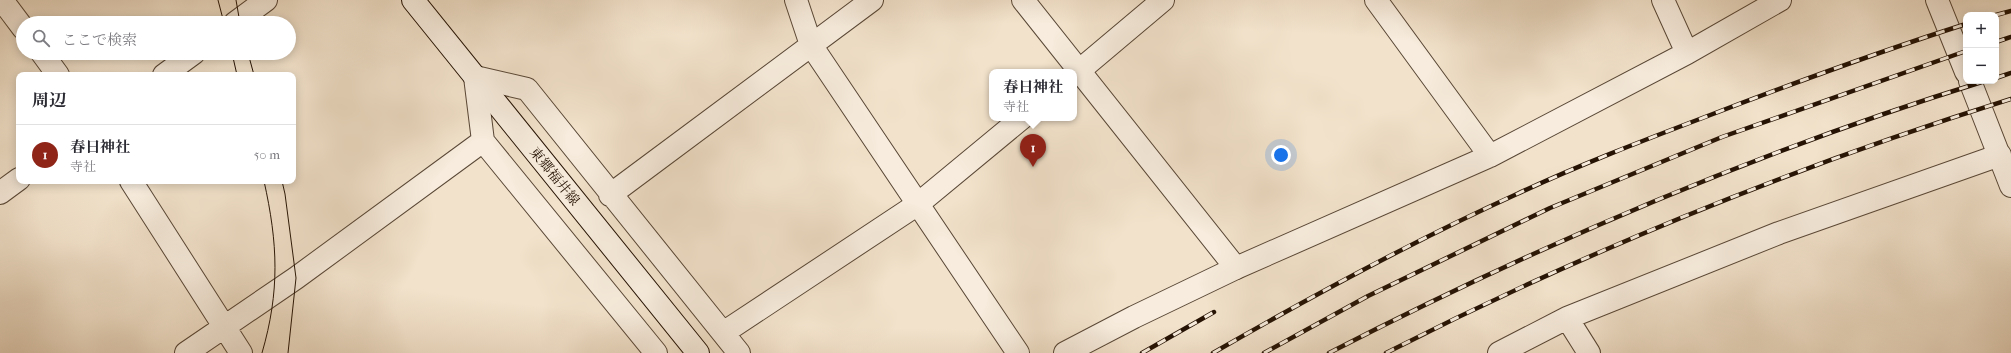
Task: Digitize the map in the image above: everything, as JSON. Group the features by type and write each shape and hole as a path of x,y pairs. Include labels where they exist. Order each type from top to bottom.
{"street":[{"path":"2,0 16,19"},
{"path":"244,16 266,0"},
{"name":"東郷福井線","path":"412,0 698,353"},
{"path":"796,0 811,45 1018,353"},
{"path":"610,195 872,0"},
{"path":"1023,0 1074,69"},
{"path":"1077,71 1163,0"},
{"path":"1376,0 1490,156"},
{"path":"1663,0 1686,54"},
{"path":"1065,353 1134,317 1236,268 1490,156 1686,54 1780,0"},
{"path":"1937,0 1963,65"},
{"path":"47,60 56,72"},
{"path":"168,72 184,60"},
{"path":"1077,73 1236,268"},
{"path":"656,353 483,141 475,77 527,89 610,195 739,353"},
{"path":"1971,84 2011,186"},
{"path":"723,333 918,204 1018,121"},
{"path":"186,353 296,278 483,141"},
{"path":"1499,353 1567,318 1779,233 2000,155"},
{"path":"0,193 16,182"},
{"path":"133,184 241,353"},
{"path":"1567,318 1589,353"}],"tram line":[{"path":"218,0 222,16"},
{"path":"236,0 239,16"},
{"path":"234,60 236,72"},
{"path":"250,60 253,72"},
{"path":"262,353 272,309 275,267 272,226 265,184"},
{"path":"283,184 296,278 288,353"}],"railway":[{"path":"1999,14 2011,11"},
{"path":"1213,353 1325,290 1401,250 1540,183 1634,144 1770,92 1867,57 1963,25"},
{"path":"1999,41 2011,37"},
{"path":"1264,353 1368,296 1550,208 1722,137 1963,52"},
{"path":"1999,77 2011,73"},
{"path":"1329,353 1488,275 1651,203 1733,169 1816,138 1900,108 1976,84"},
{"path":"1386,353 1538,279 1693,213 1850,153 2011,99"},
{"path":"1142,353 1214,312"}],"place":[{"name":"春日神社","path":"1033,167"}]}
